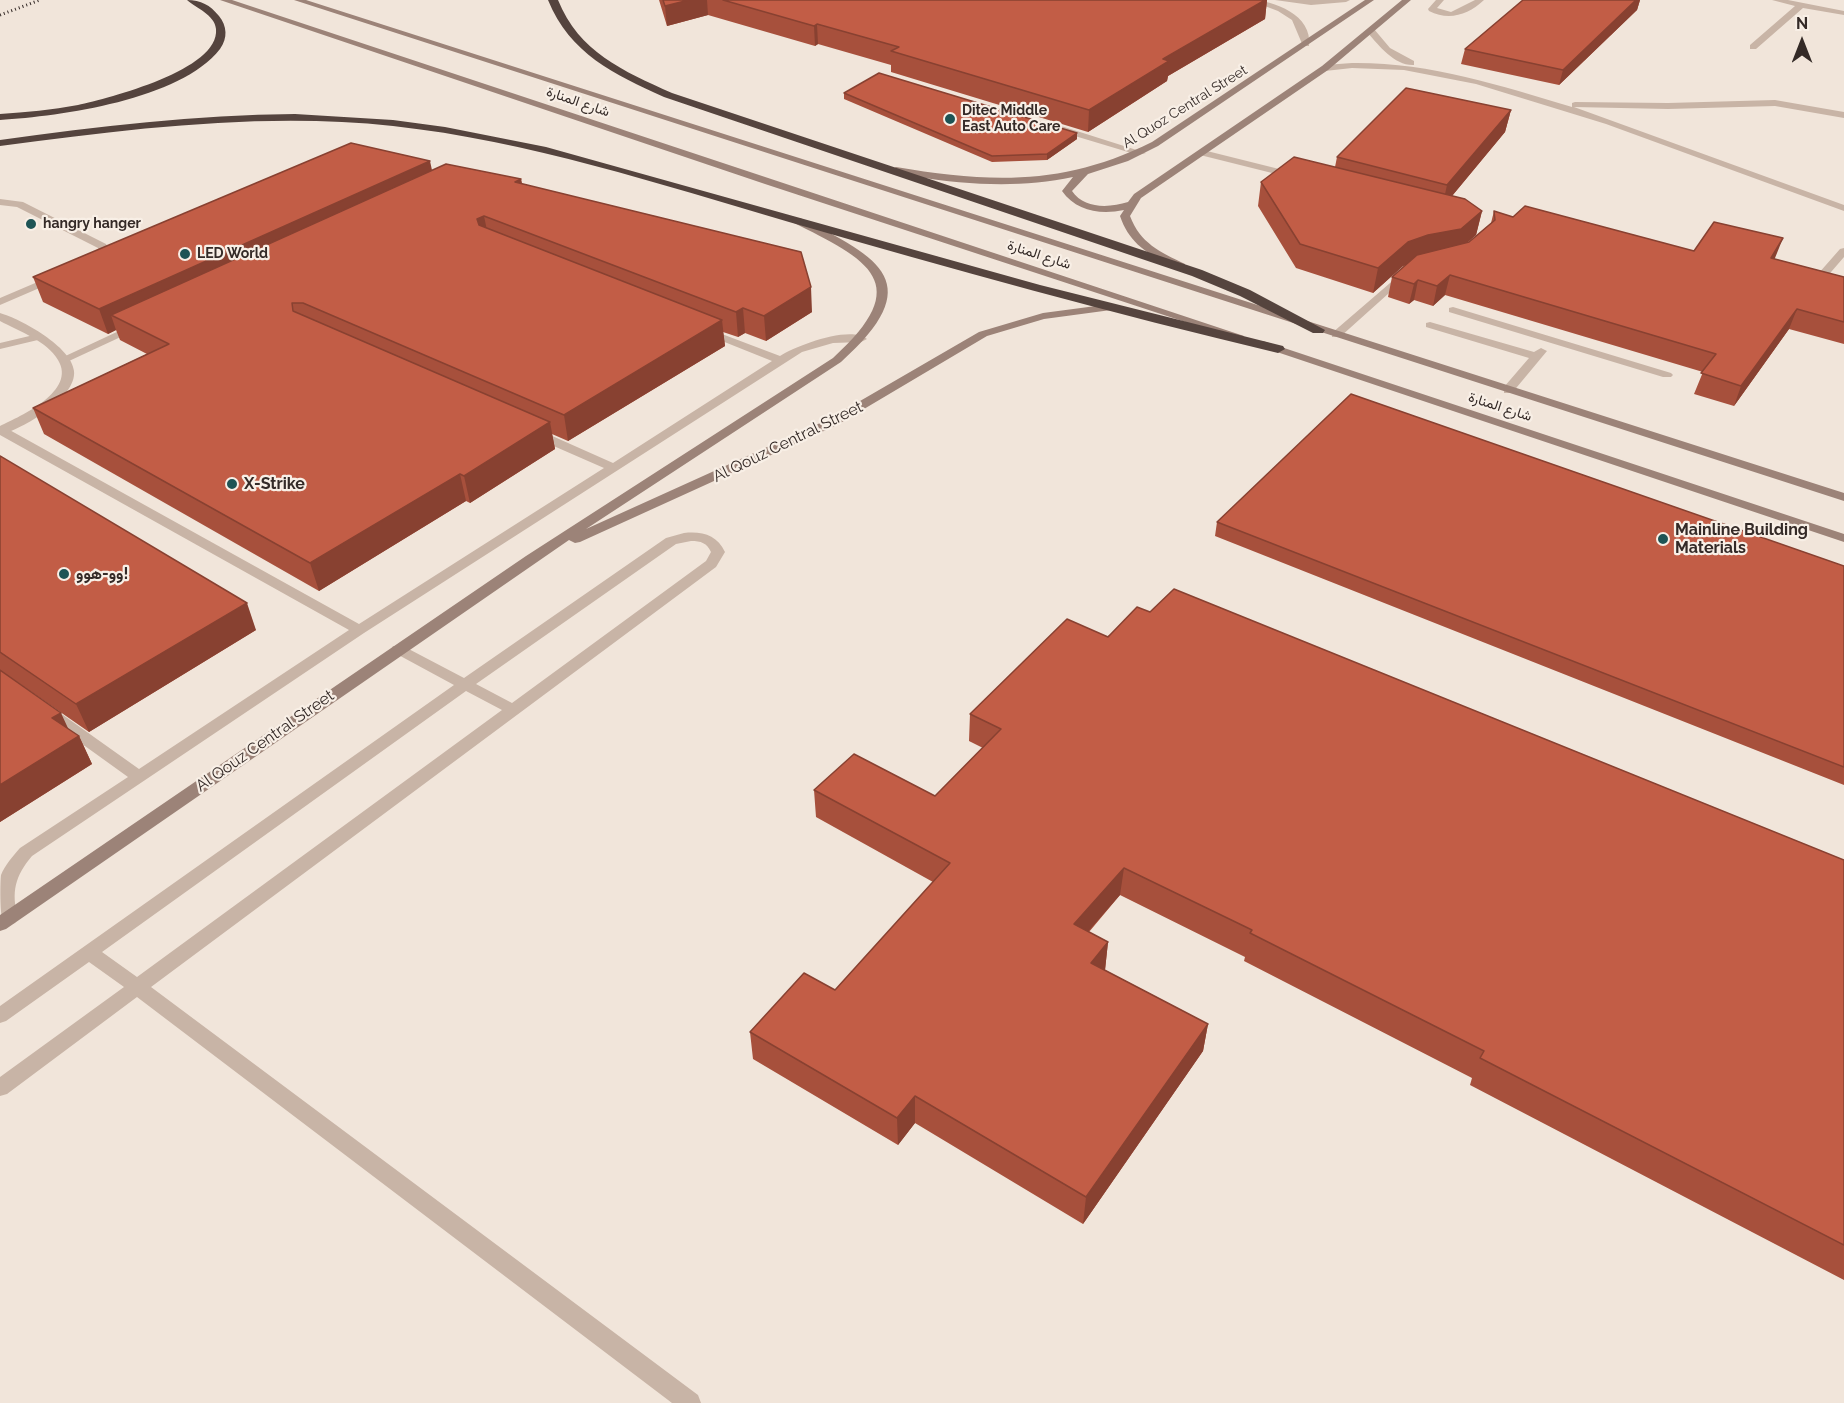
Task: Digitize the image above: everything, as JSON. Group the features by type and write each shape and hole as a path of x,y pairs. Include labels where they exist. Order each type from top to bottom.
{"highway":[{"path":"0,117 59,111 119,98 170,80 189,69 215,48 221,29 210,13 192,0"},
{"path":"553,0 560,18 581,45 607,64 641,83 698,106 1197,273 1245,293 1318,330"},
{"path":"0,143 124,126 204,120 282,118 393,123 474,134 551,150 1111,307 1278,349"}],"main road":[{"name":"شارع المنارة","path":"224,0 1844,538"},
{"name":"شارع المنارة","path":"298,0 1318,330 1844,497"},
{"name":"Al Quoz Central Street","path":"887,168 931,177 984,181 1037,180 1086,173 1127,160 1141,153 1370,0"},
{"path":"1197,273 1146,249 1136,239 1125,216 1130,205 1147,188 1203,153 1325,68 1407,0"},
{"path":"1086,173 1069,186 1067,191 1073,200 1101,209 1130,205"},
{"name":"Al Qouz Central Street","path":"4,921 531,559 837,360 861,339 877,317 880,308 882,286 878,275 866,260 849,247 796,220"},
{"name":"Al Qouz Central Street","path":"531,559 833,423 983,334 1043,316 1111,307"}],"street":[{"path":"1253,0 1281,10 1298,20 1304,31 1306,44"},
{"path":"1279,0 1311,3 1346,0"},
{"path":"1440,0 1431,9 1450,15 1463,13 1480,0"},
{"path":"1776,0 1844,13"},
{"path":"1831,11 1841,0"},
{"path":"1753,47 1801,5"},
{"path":"1371,31 1387,50 1425,69"},
{"path":"1325,68 1356,64 1389,64 1425,69 1554,104 1844,208"},
{"path":"1554,104 1640,107 1775,102 1844,115"},
{"path":"1047,125 1141,153"},
{"path":"1203,153 1304,178"},
{"path":"0,202 19,204 104,249 102,255 80,266"},
{"path":"1815,284 1844,251"},
{"path":"1336,335 1414,267"},
{"path":"0,302 63,274"},
{"path":"1454,310 1667,375"},
{"path":"0,316 49,344 65,359 70,368 69,379 63,389 38,411 1,431"},
{"path":"65,359 152,319"},
{"path":"1430,325 1536,357"},
{"path":"699,328 781,361"},
{"path":"0,346 38,337"},
{"path":"4,921 1,904 2,887 11,869 26,852 359,630 798,350 820,343 861,339"},
{"path":"1508,390 1550,339"},
{"path":"521,427 614,468"},
{"path":"1,431 359,630"},
{"path":"0,1016 465,684 671,541 692,536 710,541 716,546 718,552 711,564 0,1088"},
{"path":"398,649 514,710"},
{"path":"37,704 139,777"},
{"path":"90,953 690,1403"}],"building":[{"path":"663,0 689,0 665,6"},
{"path":"723,0 1265,0 1163,59 1169,61 1089,110 891,51 899,47"},
{"path":"1523,0 1636,0 1563,70 1465,49"},
{"name":"Ditec Middle East Auto Care","path":"879,73 1077,133 1047,154 992,156 844,93"},
{"path":"1406,88 1511,110 1447,185 1337,157"},
{"path":"351,143 430,161 99,309 33,277"},
{"path":"1294,157 1465,199 1482,211 1461,229 1428,235 1408,242 1378,268 1300,244 1261,182"},
{"path":"446,164 521,179 515,182 801,252 811,287 764,316 743,308 736,312 484,216 477,219 479,225 722,320 564,415 303,303 292,303 293,311 550,422 464,476 460,474 310,563 33,408 169,344 111,315"},
{"path":"1525,206 1694,251 1714,222 1783,238 1771,258 1844,277 1844,322 1797,309 1741,386 1701,373 1716,354 1450,275 1437,286 1418,280 1414,284 1392,277 1417,255 1469,242 1495,220 1494,211 1513,217"},
{"path":"1351,394 1844,566 1844,767 1217,522"},
{"path":"0,456 247,603 76,704 0,652"},
{"path":"1174,589 1844,860 1844,1245 1480,1058 1484,1051 1250,933 1252,930 1124,868 1074,924 1108,942 1091,963 1208,1024 1086,1197 915,1096 897,1118 750,1032 804,973 835,990 950,863 814,790 854,754 935,796 1001,729 970,714 1067,619 1108,637 1137,607 1150,612"},
{"path":"0,670 61,713 52,718 79,736 0,785"}],"railway":[{"path":"0,15 40,0"}],"place":[{"name":"Ditec Middle East Auto Care","path":"950,119"},
{"name":"hangry hanger","path":"31,224"},
{"name":"LED World","path":"185,254"},
{"name":"X-Strike","path":"232,484"},
{"name":"Mainline Building Materials","path":"1663,539"},
{"name":"وو-هوو!","path":"64,574"}]}
